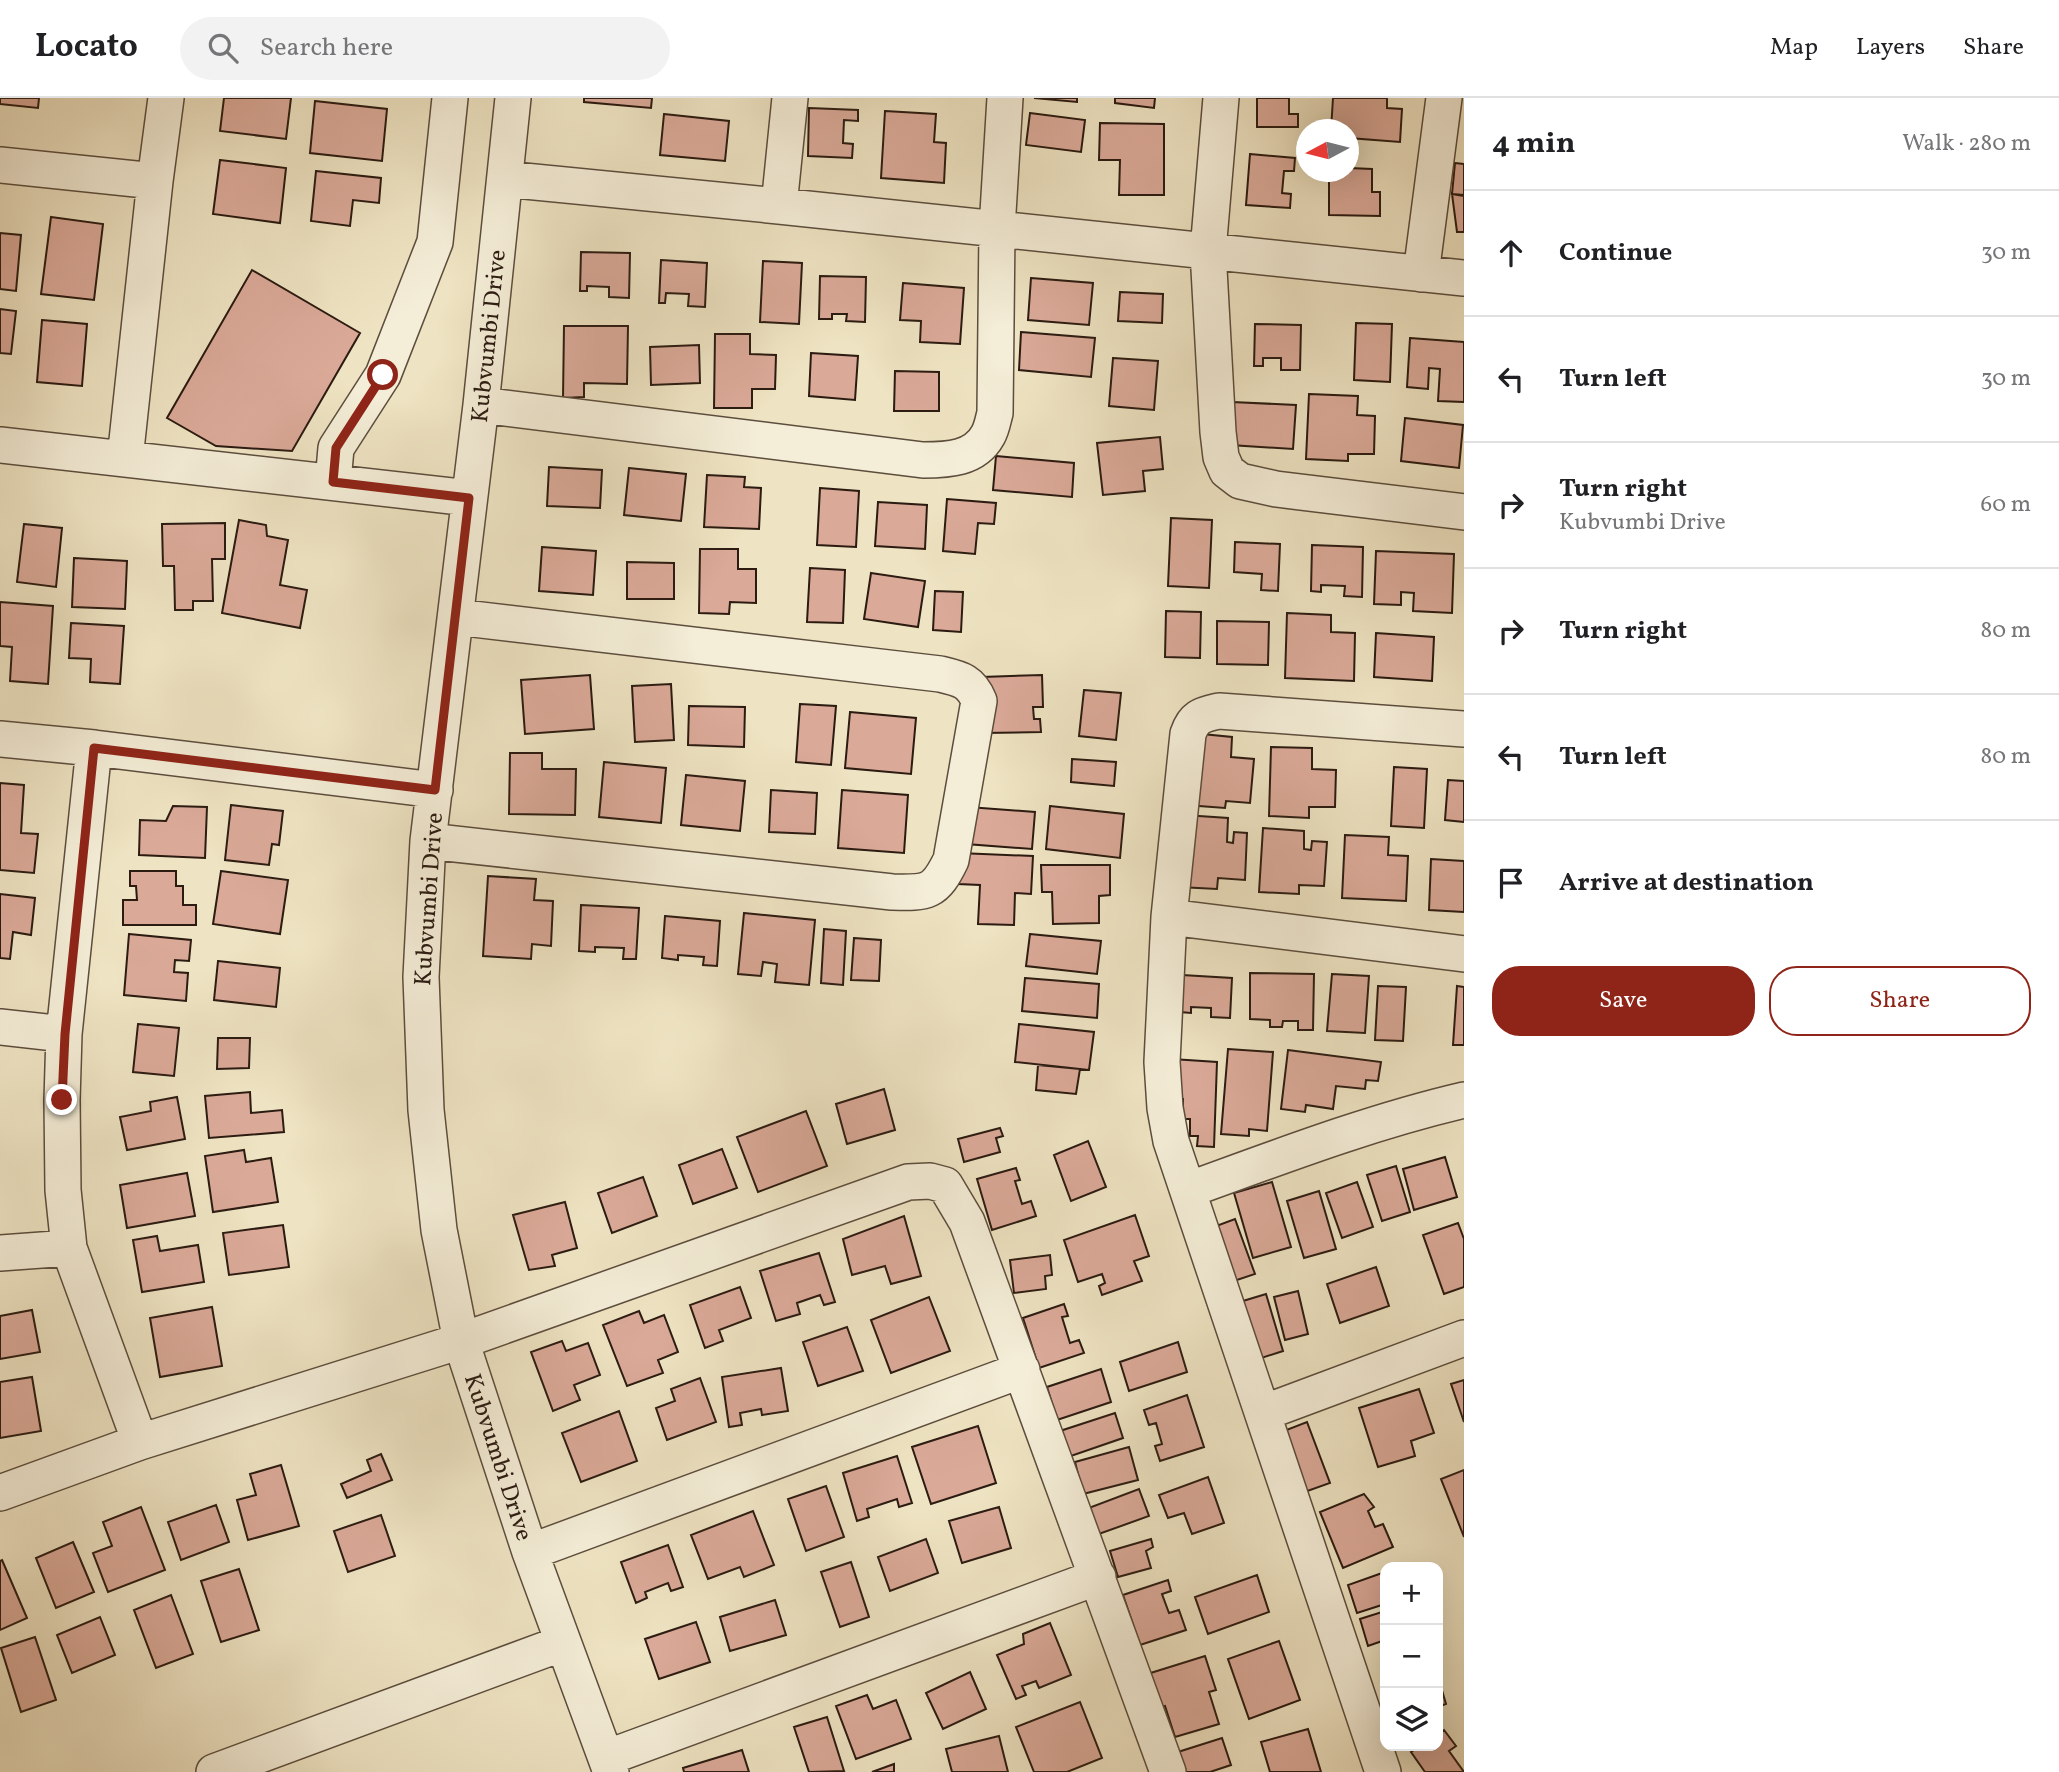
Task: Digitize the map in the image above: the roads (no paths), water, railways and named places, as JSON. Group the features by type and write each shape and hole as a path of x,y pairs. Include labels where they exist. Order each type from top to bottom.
{"street":[{"path":"125,459 166,98"},
{"path":"333,482 336,448 383,375 435,242 450,98"},
{"name":"Kubvumbi Drive","path":"513,98 481,405 428,841 421,977 426,1110 439,1230 461,1341 530,1552 608,1765"},
{"path":"779,205 790,98"},
{"path":"481,405 923,460 949,460 973,452 988,435 995,413 997,229 1005,98"},
{"path":"1221,98 1208,251 1221,457 1227,471 1240,481 1276,489 1464,512"},
{"path":"1421,274 1444,98"},
{"path":"0,165 155,181"},
{"path":"505,178 1464,278"},
{"path":"0,445 469,498"},
{"path":"428,841 879,891 914,893 934,888 951,860 979,701 974,688 959,679 940,674 456,617"},
{"path":"1383,1772 1171,1141 1162,1062 1169,917 1188,734 1192,723 1205,714 1219,711 1464,729"},
{"path":"0,738 435,790"},
{"path":"94,748 65,1034 62,1100 64,1190 69,1248 140,1442"},
{"path":"1169,917 1464,954"},
{"path":"0,1027 65,1034"},
{"path":"1188,1189 1370,1125 1464,1100"},
{"path":"0,1493 140,1442 461,1341 908,1182 930,1181 945,1185 967,1222 1168,1772"},
{"path":"0,1253 69,1248"},
{"path":"1264,1413 1464,1338"},
{"path":"530,1552 1022,1370"},
{"path":"608,1765 1098,1577"},
{"path":"214,1772 563,1643"}]}
